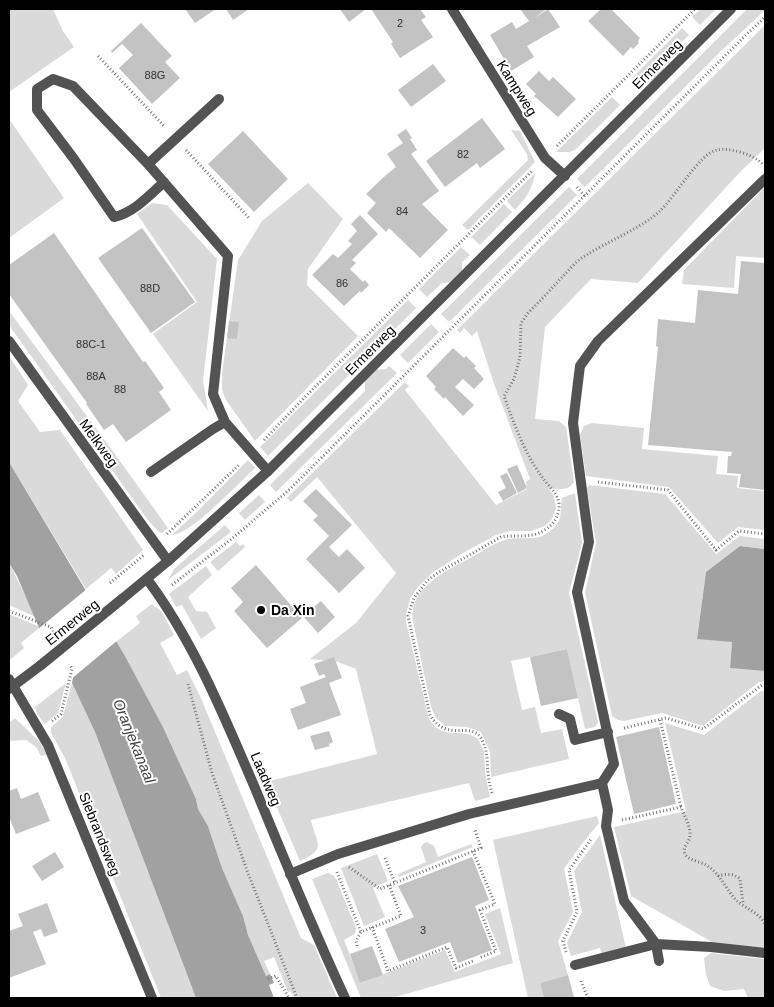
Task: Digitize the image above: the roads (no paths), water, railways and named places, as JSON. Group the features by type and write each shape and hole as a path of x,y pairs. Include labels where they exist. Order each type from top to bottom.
{"street":[{"name":"Kampweg","path":"452,9 545,158 565,176"},
{"name":"Ermerweg","path":"10,684 42,665 122,599 168,561 268,471 731,9"},
{"path":"164,182 124,215 114,217 37,110 37,89 53,79 73,86 148,164 164,182 228,256 213,394 225,422 268,471"},
{"path":"148,164 220,99"},
{"path":"659,961 656,944 624,901 606,826 608,810 602,783 614,764 577,592 589,542 573,423 580,366 598,341 765,179"},
{"name":"Melkweg","path":"9,341 168,561"},
{"path":"151,472 225,422"},
{"name":"Laadweg","path":"147,578 159,594 201,667 345,998"},
{"name":"Siebrandsweg","path":"10,684 48,745 152,998"},
{"path":"559,714 570,719 574,740 608,732"},
{"path":"290,874 469,814 602,783"},
{"path":"575,965 656,944 711,947 765,954"}],"water":[{"name":"Oranjekanaal","path":"9,462 125,656 163,727 196,799 198,809 208,826 222,868 243,916 248,935 266,976 270,974 274,983 269,985 274,998 196,998 95,732 72,683 73,677 39,628 17,576 9,563"},
{"path":"740,546 765,549 765,671 730,668 732,642 697,639 706,572"}],"place":[{"name":"Da Xin","path":"261,610"}]}
